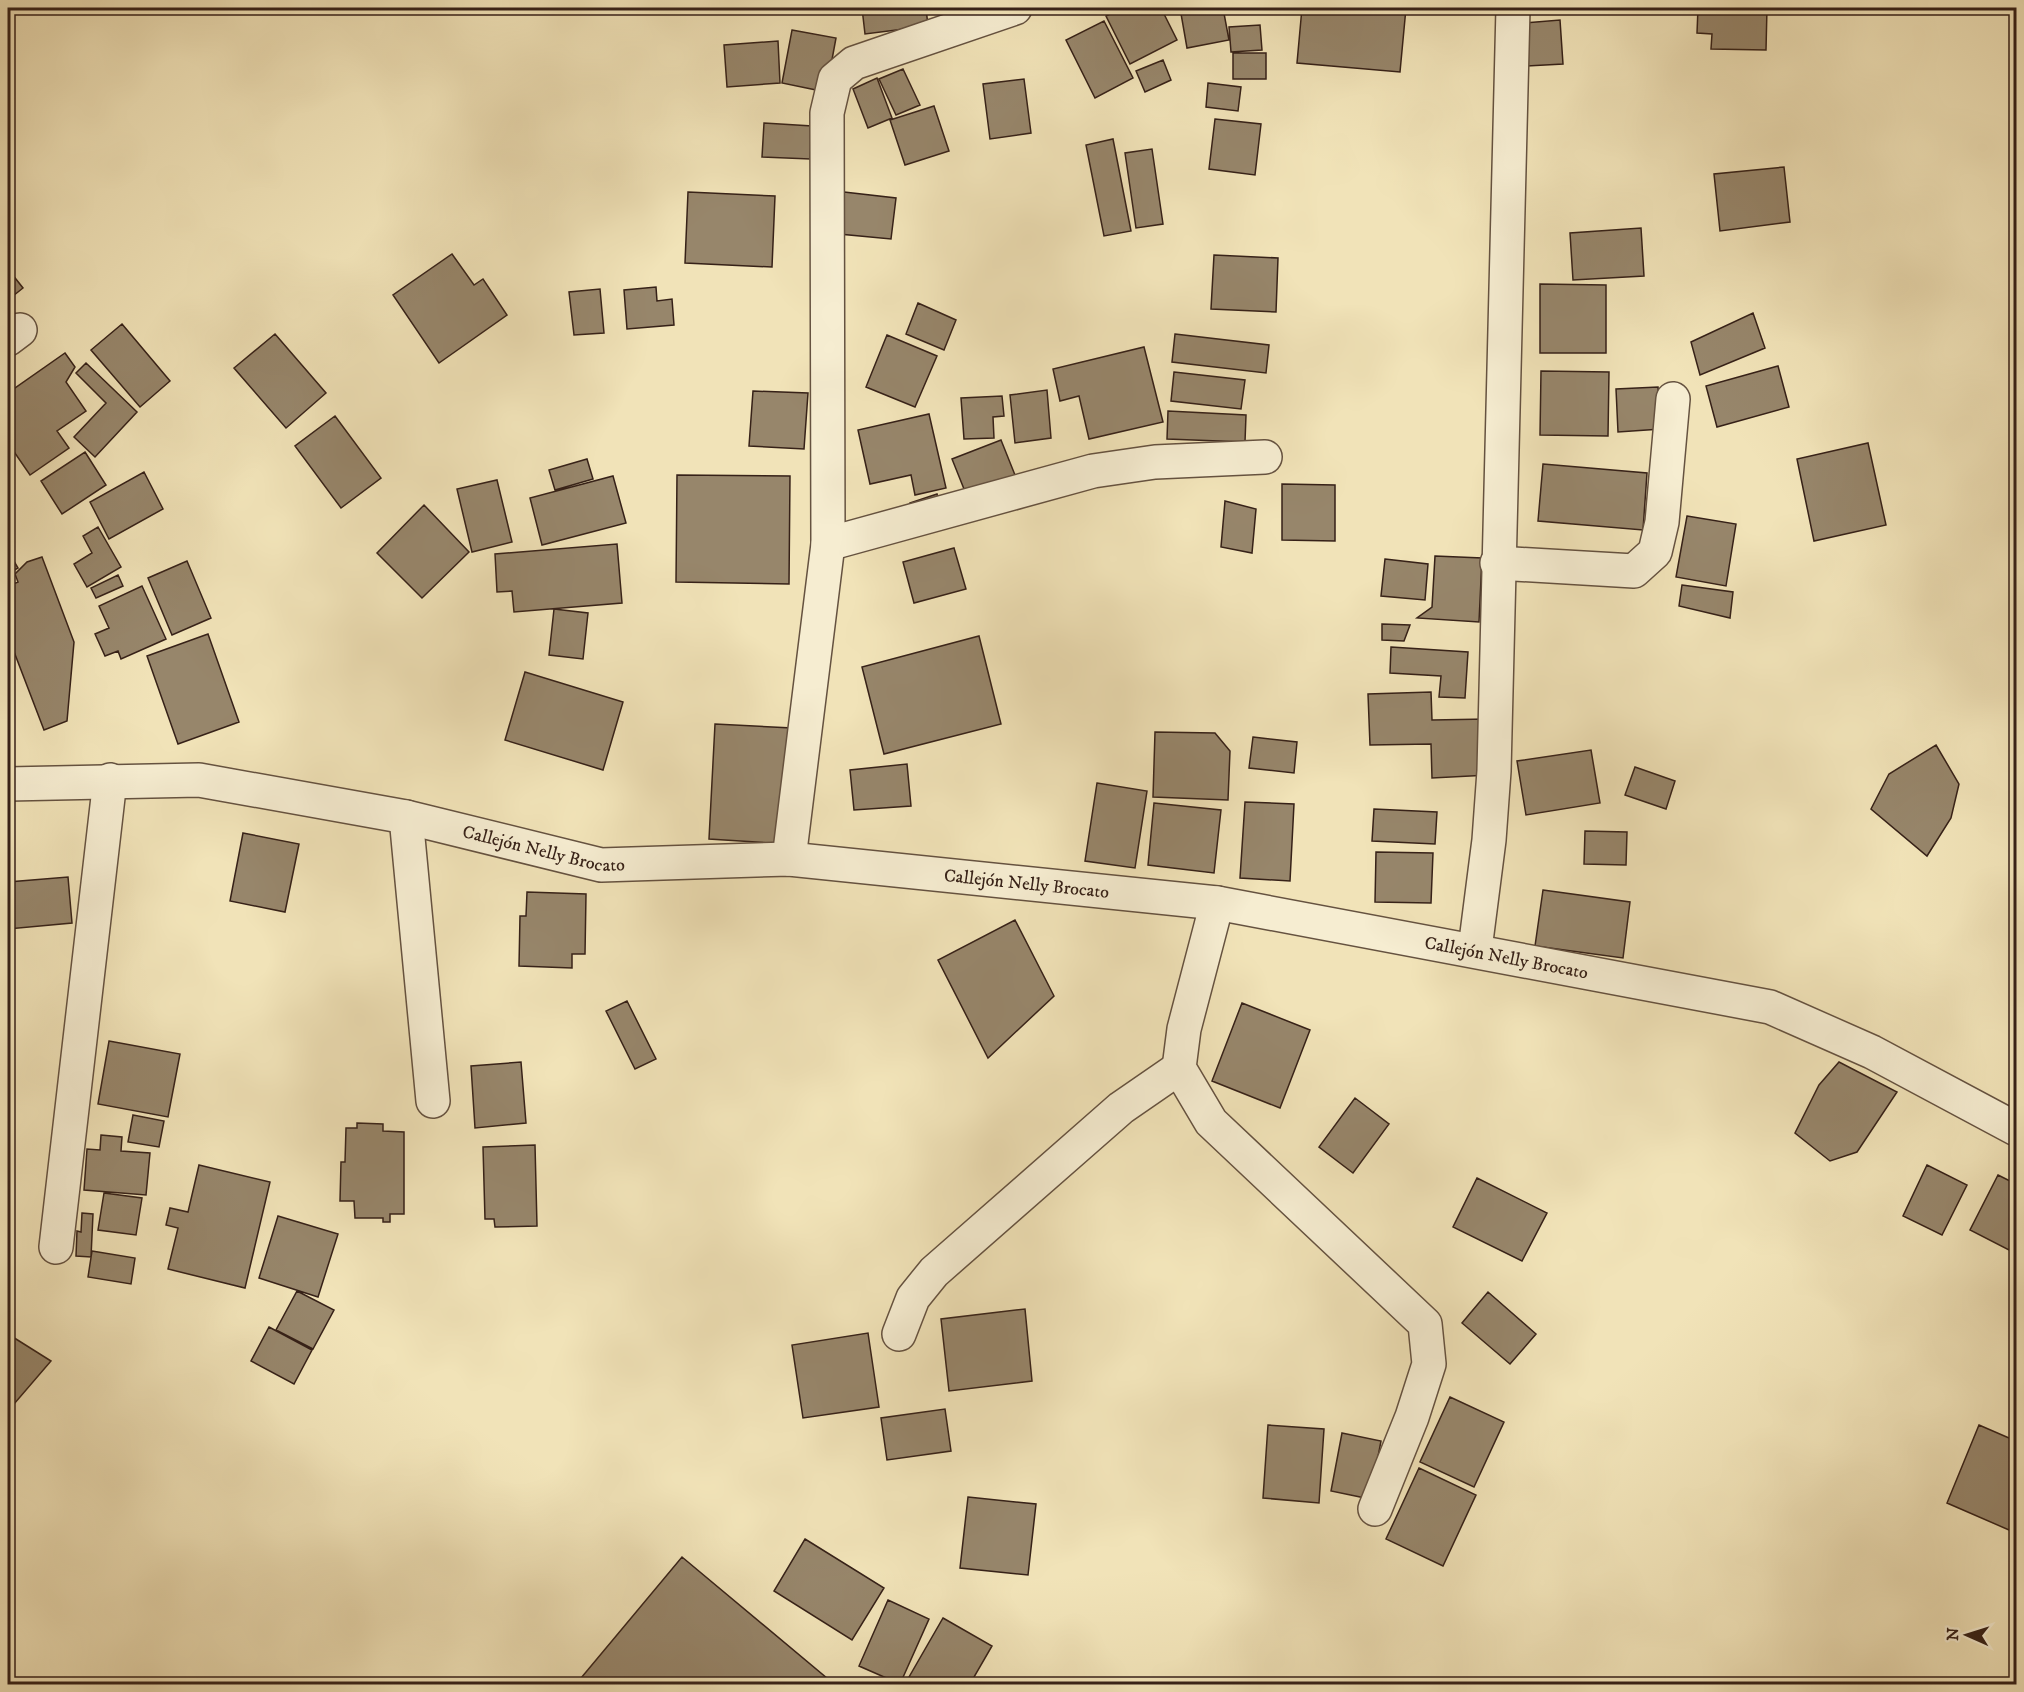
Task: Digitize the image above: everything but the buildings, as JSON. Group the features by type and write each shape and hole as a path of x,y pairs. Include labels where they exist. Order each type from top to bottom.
{"street":[{"path":"789,860 828,544 827,113 835,79 854,63 1015,8"},
{"path":"1475,950 1489,840 1494,771 1497,563 1513,8"},
{"path":"1497,563 1634,571 1655,552 1662,522 1673,399"},
{"path":"828,544 1093,471 1155,462 1265,457"},
{"path":"56,1247 110,780"},
{"name":"Callejón Nelly Brocato","path":"8,784 110,780 199,780 406,817 601,865 789,860 1217,903 1770,1007 1872,1052 2016,1129"},
{"path":"406,817 433,1101"},
{"path":"1217,903 1184,1029 1179,1068 1211,1122 1425,1324 1429,1364 1412,1417 1375,1509"},
{"path":"899,1334 913,1298 934,1272 1121,1108 1179,1068"}]}
